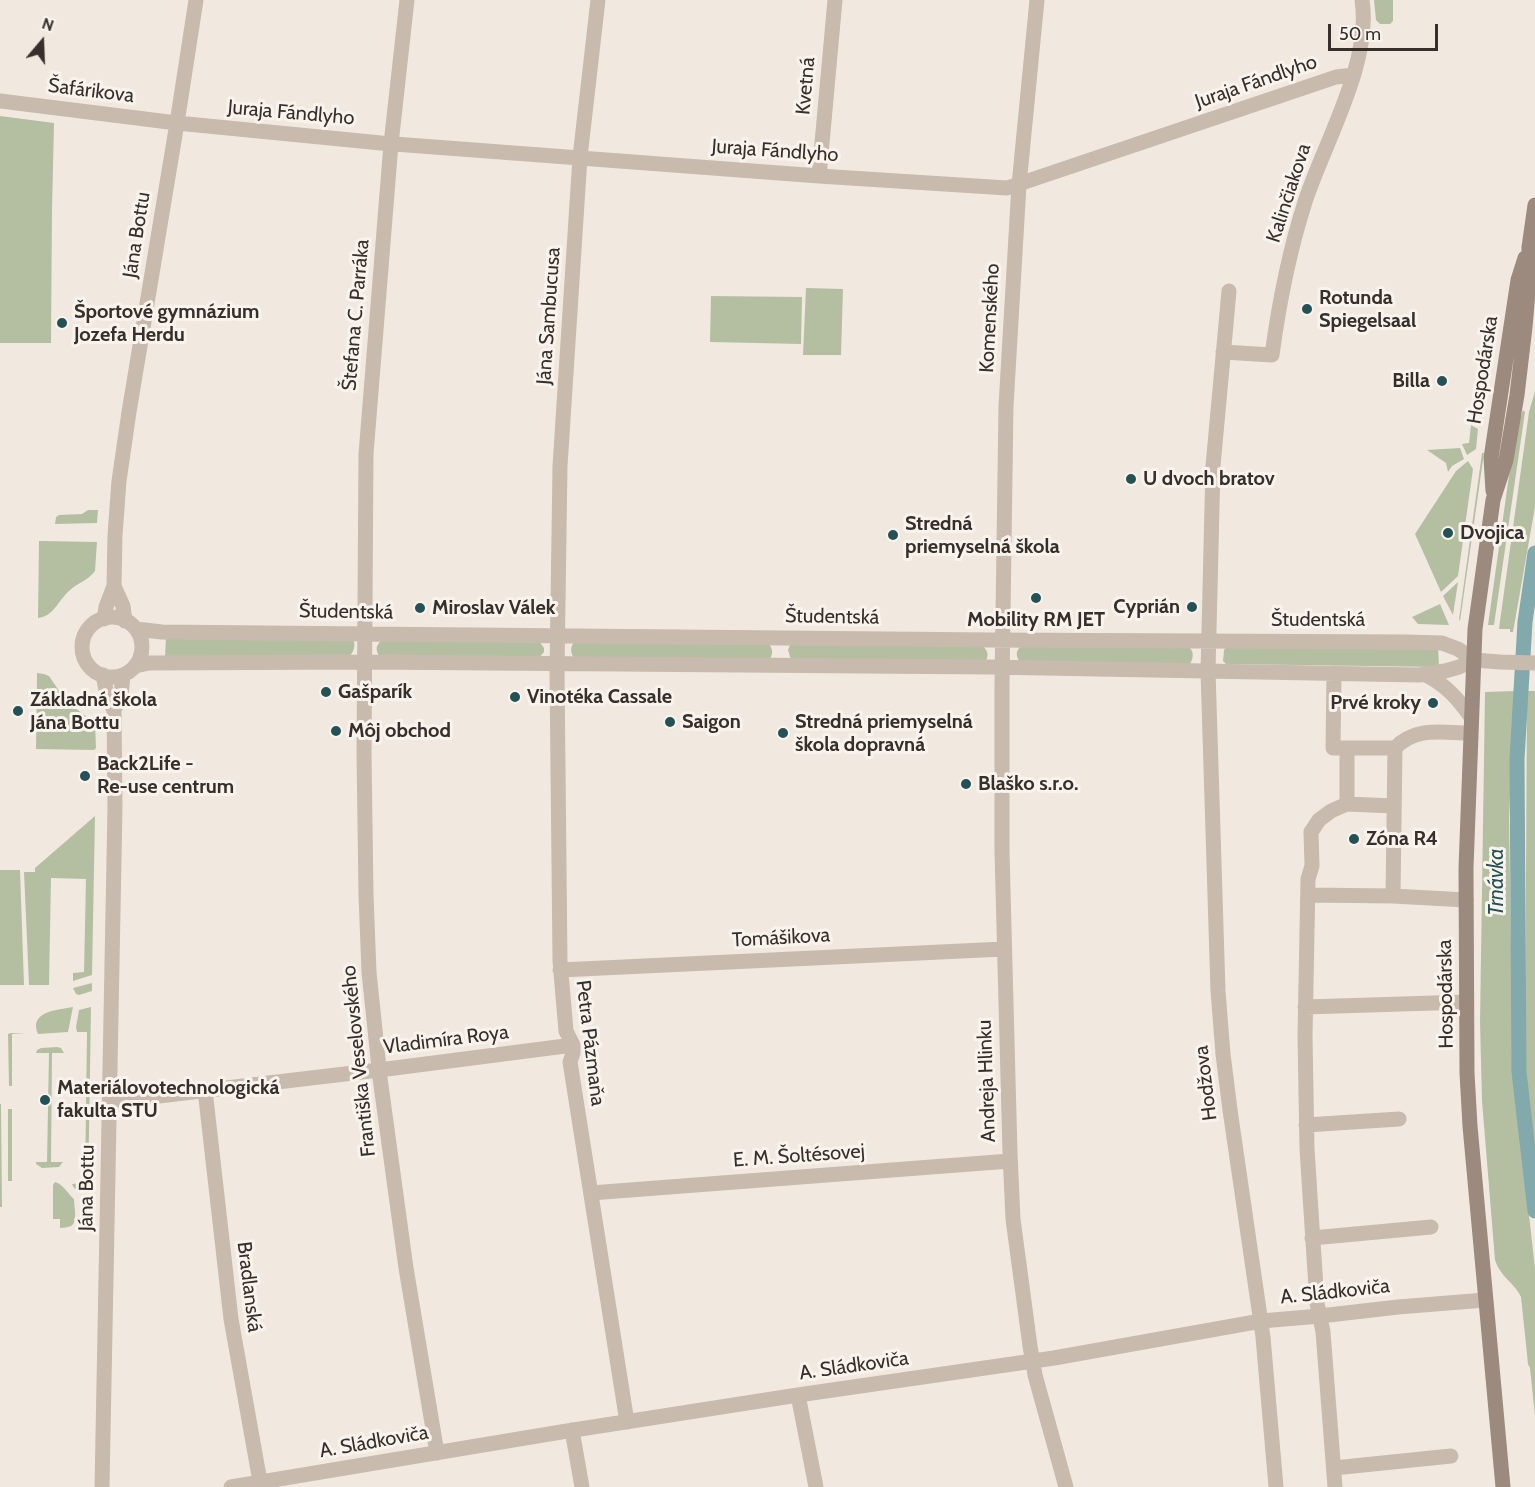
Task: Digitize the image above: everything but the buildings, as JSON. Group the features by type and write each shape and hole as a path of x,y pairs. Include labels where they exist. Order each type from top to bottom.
{"street":[{"name":"Jána Bottu","path":"114,710 106,695 103,675 90,668 84,659 83,639 93,624 104,619 114,586 119,481 196,0"},
{"name":"Štefana C. Parráka","path":"365,662 366,454 391,144 407,0"},
{"name":"Jána Sambucusa","path":"557,665 561,454 580,157 598,0"},
{"name":"Kvetná","path":"819,176 835,0"},
{"name":"Komenského","path":"1002,668 1006,406 1019,185 1037,0"},
{"name":"Kalinčiakova","path":"1223,352 1272,355 1281,294 1306,201 1353,75 1361,46 1364,25 1362,0"},
{"name":"Juraja Fándlyho","path":"177,123 391,144 1007,188 1336,77 1353,75"},
{"name":"Šafárikova","path":"0,101 177,123"},
{"name":"Hospodárska","path":"1503,1487 1470,1126 1466,900 1470,733 1477,612 1493,500 1491,458 1518,280 1528,247 1535,205"},
{"path":"1209,640 1213,466 1229,291"},
{"name":"Jána Bottu","path":"102,1487 115,807 114,710 129,670 140,657 142,647 140,638 130,625 114,586"},
{"path":"104,619 111,617 130,625"},
{"name":"Študentská","path":"130,625 150,632 1442,643 1458,649 1474,660"},
{"name":"Hodžova","path":"1209,640 1218,991 1230,1110 1261,1321 1276,1487"},
{"path":"103,675 108,677 157,663 365,662 1002,668 1426,675 1453,669 1474,660 1535,663"},
{"name":"Františka Veselovského","path":"365,662 364,752 369,972 406,1268 437,1452"},
{"name":"Petra Pázmaňa","path":"557,665 560,970 566,1031 573,1045 570,1062 627,1422"},
{"name":"Andreja Hlinku","path":"1002,668 1002,852 1013,1219 1032,1361 1042,1406 1066,1487"},
{"path":"1334,673 1333,748 1395,748"},
{"path":"1426,675 1446,687 1471,717"},
{"path":"1393,896 1395,748 1404,739 1419,733 1470,733"},
{"path":"1347,748 1347,804"},
{"path":"1335,1487 1323,1332 1317,1303 1306,1149 1305,1007 1308,879 1312,866 1311,832 1319,820 1331,811 1347,804 1394,806"},
{"path":"1308,895 1466,900"},
{"name":"Tomášikova","path":"560,970 1004,949"},
{"path":"1305,1007 1467,1002"},
{"name":"Vladimíra Roya","path":"110,1100 380,1070 573,1045"},
{"name":"Bradlanská","path":"205,1090 231,1319 260,1485"},
{"path":"1306,1125 1400,1119"},
{"name":"E. M. Šoltésovej","path":"591,1192 1010,1161"},
{"path":"1312,1238 1431,1227"},
{"name":"A. Sládkoviča","path":"231,1487 260,1485 572,1430 1032,1361 1261,1321 1485,1300"},
{"path":"798,1395 816,1487"},
{"path":"572,1430 582,1487"},
{"path":"1334,1468 1451,1456"}],"green space":[{"path":"1374,0 1393,0 1393,21 1390,24 1380,24 1376,20"},
{"path":"0,116 54,123 51,343 0,343"},
{"path":"806,288 843,289 841,355 803,355"},
{"path":"711,296 802,297 801,344 710,342"},
{"path":"1479,364 1485,364 1479,398 1478,397"},
{"path":"1535,391 1535,507 1513,632 1510,632 1510,629 1499,629 1529,412"},
{"path":"1523,410 1525,412 1494,625 1488,625 1515,433"},
{"path":"1471,425 1478,429 1476,449 1467,455 1462,444 1469,443"},
{"path":"1460,448 1464,459 1452,466 1448,472 1446,463 1427,450"},
{"path":"1482,453 1484,453 1460,621 1459,619"},
{"path":"1468,461 1473,469 1458,576 1441,592 1415,534 1456,471"},
{"path":"88,510 98,510 97,523 55,524 56,517 59,515 82,514"},
{"path":"39,541 97,542 95,571 69,591 52,611 38,618"},
{"path":"1458,582 1453,615 1443,596"},
{"path":"1440,604 1449,625 1418,624 1412,617"},
{"path":"166,636 353,639 354,646 350,656 165,658"},
{"path":"382,640 539,641 544,652 538,659 379,656 377,647"},
{"path":"575,641 769,644 772,653 770,659 574,658 571,650"},
{"path":"790,645 983,646 988,654 984,663 791,660 788,650"},
{"path":"1021,646 1188,646 1193,657 1190,664 1020,662 1017,654"},
{"path":"1438,646 1439,667 1226,664 1223,661 1224,650 1227,647"},
{"path":"37,673 49,676 66,701 95,723 96,748 94,750 36,749"},
{"path":"1515,691 1509,816 1513,1074 1535,1268 1535,1416 1521,1297 1495,1260 1482,1101 1480,1022 1485,692"},
{"path":"1527,691 1535,691 1535,1157 1525,1069"},
{"path":"95,816 92,975 73,981 73,973 84,972 86,879 51,878 49,985 29,985 24,872 35,872 35,868"},
{"path":"0,870 20,870 24,985 0,985"},
{"path":"92,983 92,991 79,995 73,988"},
{"path":"73,1007 68,1032 38,1034 37,1020 41,1016"},
{"path":"91,1007 88,1193 76,1190 72,1184 85,1183 87,1032 77,1032 76,1027 79,1010"},
{"path":"11,1033 25,1034 12,1034 12,1086 9,1086 8,1034"},
{"path":"41,1048 61,1048 64,1053 52,1053 51,1162 63,1162 59,1167 42,1168 36,1162 47,1162 49,1053 36,1053"},
{"path":"1,1104 2,1207 0,1207"},
{"path":"8,1109 12,1109 12,1181 8,1181"},
{"path":"55,1182 74,1199 75,1218 70,1226 60,1228 60,1219 53,1219 53,1185"}],"waterway":[{"name":"Trnávka","path":"1535,553 1525,622 1517,759 1519,1072 1535,1211"}],"place":[{"name":"Rotunda Spiegelsaal","path":"1307,309"},
{"name":"Športové gymnázium Jozefa Herdu","path":"62,323"},
{"name":"Billa","path":"1442,381"},
{"name":"U dvoch bratov","path":"1131,479"},
{"name":"Dvojica","path":"1448,533"},
{"name":"Stredná priemyselná škola","path":"893,535"},
{"name":"Mobility RM JET","path":"1036,598"},
{"name":"Cyprián","path":"1192,607"},
{"name":"Miroslav Válek","path":"420,608"},
{"name":"Gašparík","path":"326,692"},
{"name":"Vinotéka Cassale","path":"515,697"},
{"name":"Prvé kroky","path":"1433,703"},
{"name":"Základná škola Jána Bottu","path":"18,711"},
{"name":"Saigon","path":"670,722"},
{"name":"Môj obchod","path":"336,731"},
{"name":"Stredná priemyselná škola dopravná","path":"783,733"},
{"name":"Back2Life - Re-use centrum","path":"85,776"},
{"name":"Blaško s.r.o.","path":"966,784"},
{"name":"Zóna R4","path":"1354,839"},
{"name":"Materiálovotechnologická fakulta STU","path":"45,1100"}]}
